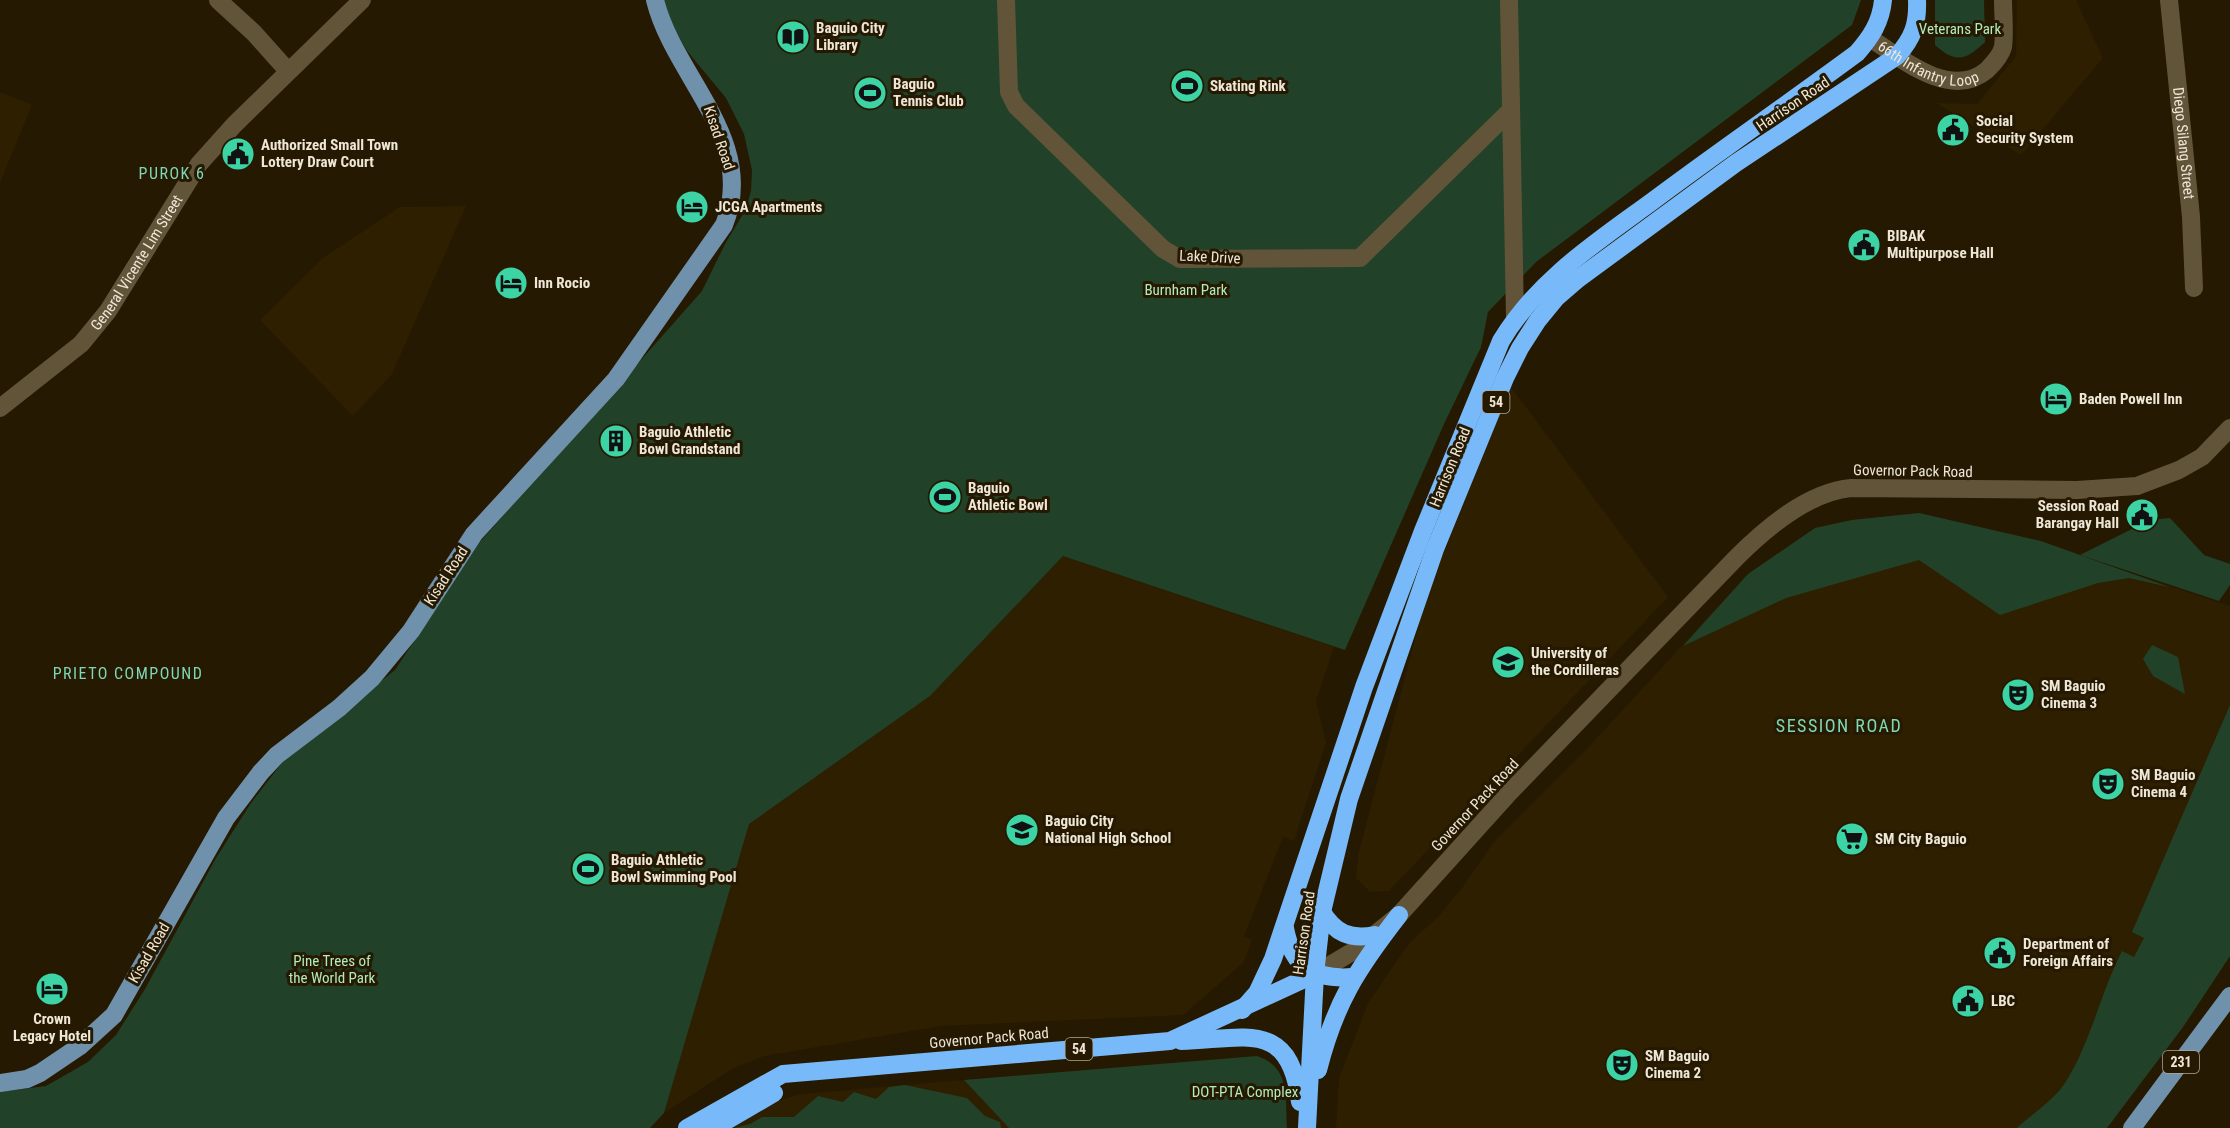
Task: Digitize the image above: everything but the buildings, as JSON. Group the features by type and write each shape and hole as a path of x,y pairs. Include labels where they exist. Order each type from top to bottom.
{"highway":[{"name":"Harrison Road","path":"1242,1010 1265,980 1364,687 1423,531 1492,362 1515,318 1539,291 1580,254 1838,67 1870,38 1882,10 1882,0"},
{"name":"Harrison Road","path":"1308,1128 1315,974 1322,912 1350,799 1435,549 1505,378 1520,348 1556,298 1596,266 1736,163 1897,56 1914,33 1918,20 1917,0"},
{"path":"1322,912 1338,932 1355,937 1375,935"},
{"path":"1308,1128 1326,1040 1336,1011 1353,977 1399,915"},
{"path":"1284,926 1288,947 1295,958 1315,974 1328,977 1353,977"},
{"name":"Governor Pack Road","path":"687,1128 783,1074 1170,1041 1242,1010 1315,974"},
{"path":"1170,1041 1254,1038 1276,1044 1290,1058 1296,1074 1302,1128"},
{"path":"714,1128 788,1085 825,1070"}],"main road":[{"name":"Kisad Road","path":"0,1083 27,1079 40,1073 80,1046 114,1015 226,818 261,772 277,755 339,708 372,678 411,631 474,534 616,379 724,225 732,205 730,162 707,101 662,26 655,0"},
{"name":"231","path":"2132,1128 2230,996"}],"street":[{"path":"218,0 254,33 288,71"},
{"name":"General Vicente Lim Street","path":"0,408 81,344 108,311 199,164 288,71 362,0"},
{"name":"Lake Drive","path":"1006,0 1009,92 1016,106 1163,249 1180,259 1360,258 1511,110"},
{"path":"1509,0 1515,318"},
{"name":"66th Infantry Loop","path":"1870,38 1916,69 1944,79 1961,80 1982,74 1998,57 2003,47 2003,0"},
{"name":"Diego Silang Street","path":"2169,0 2192,217 2194,288"},
{"name":"Governor Pack Road","path":"1315,974 1375,935 1399,915 1510,792 1759,535 1818,498 1837,489 1851,488 2076,490 2137,486 2179,470 2202,457 2230,428"}],"shaded area":[{"path":"2017,0 2076,0 2103,58 2021,155 1936,103 1977,104 2016,56"},
{"path":"0,92 32,105 0,183"},
{"path":"466,206 392,374 353,416 260,320 323,258 400,207"},
{"name":"University of the Cordilleras","path":"1511,387 1668,597 1389,891 1370,892 1356,878 1358,855 1427,594"},
{"name":"SM City Baguio","path":"1919,513 2080,556 2230,606 2230,956 2183,1027 2107,1128 1336,1128 1339,1078 1368,1003 1410,942 1437,918 1462,888 1493,843 1585,751 1748,574 1815,528 1852,520"},
{"name":"Baguio City National High School","path":"1063,556 1334,647 1316,701 1326,743 1294,841 1283,837 1244,936 1252,940 1243,963 1183,1015 942,1026 764,1056 732,1069 664,1113 748,824 930,696"},
{"path":"964,1080 1009,1128 730,1128 767,1104 801,1094"}],"green space":[{"name":"Burnham Park","path":"663,0 1861,0 1852,25 1536,262 1488,312 1481,347 1444,424 1345,650 1063,556 930,696 749,824 664,1113 650,1128 0,1128 0,1092 46,1086 88,1062 116,1035 145,989 216,858 251,803 288,755 395,670 479,543 702,291 725,244 746,209 751,191 752,170 744,134 726,98 687,51 674,29"},
{"name":"Veterans Park","path":"1935,0 1984,0 1985,42 1966,56 1955,57 1942,51 1935,45"},
{"path":"1919,513 2041,541 2169,587 2129,578 2098,583 2000,615 1919,560 1786,598 1683,646 1748,574 1815,528 1852,520"},
{"path":"2170,518 2204,555 2230,564 2230,585 2219,601 2080,555 2150,520"},
{"path":"2152,645 2178,657 2185,694 2153,676 2143,659"},
{"path":"2230,705 2230,956 2183,1027 2107,1128 2017,1128 2049,1101 2065,1083 2089,1035 2107,984 2122,951 2134,957 2144,938 2132,932"},
{"path":"1310,890 1307,932 1304,935 1302,931"},
{"name":"DOT-PTA Complex","path":"1257,1056 1268,1061 1281,1076 1286,1095 1287,1128 1009,1128 964,1080"},
{"path":"905,1085 967,1098 985,1116 1000,1122 1001,1128 734,1128 750,1124 762,1117 794,1117 818,1096 843,1102 854,1092 876,1099 889,1087"}],"place":[{"name":"Baguio City Library","path":"793,37"},
{"name":"Skating Rink","path":"1187,86"},
{"name":"Baguio Tennis Club","path":"870,93"},
{"name":"Social Security System","path":"1953,130"},
{"name":"Authorized Small Town Lottery Draw Court","path":"238,154"},
{"name":"JCGA Apartments","path":"692,207"},
{"name":"BIBAK Multipurpose Hall","path":"1864,245"},
{"name":"Inn Rocio","path":"511,283"},
{"name":"Baden Powell Inn","path":"2056,399"},
{"name":"Baguio Athletic Bowl Grandstand","path":"616,441"},
{"name":"Baguio Athletic Bowl","path":"945,497"},
{"name":"Session Road Barangay Hall","path":"2142,515"},
{"name":"University of the Cordilleras","path":"1508,662"},
{"name":"SM Baguio Cinema 3","path":"2018,695"},
{"name":"SM Baguio Cinema 4","path":"2108,784"},
{"name":"Baguio City National High School","path":"1022,830"},
{"name":"SM City Baguio","path":"1852,839"},
{"name":"Baguio Athletic Bowl Swimming Pool","path":"588,869"},
{"name":"Department of Foreign Affairs","path":"2000,953"},
{"name":"Crown Legacy Hotel","path":"52,989"},
{"name":"LBC","path":"1968,1001"},
{"name":"SM Baguio Cinema 2","path":"1622,1065"}],"district":[{"name":"PUROK 6","path":"172,173"},
{"name":"PRIETO COMPOUND","path":"128,673"},
{"name":"SESSION ROAD","path":"1839,726"}],"park label":[{"name":"Pine Trees of the World Park","path":"332,970"}]}
